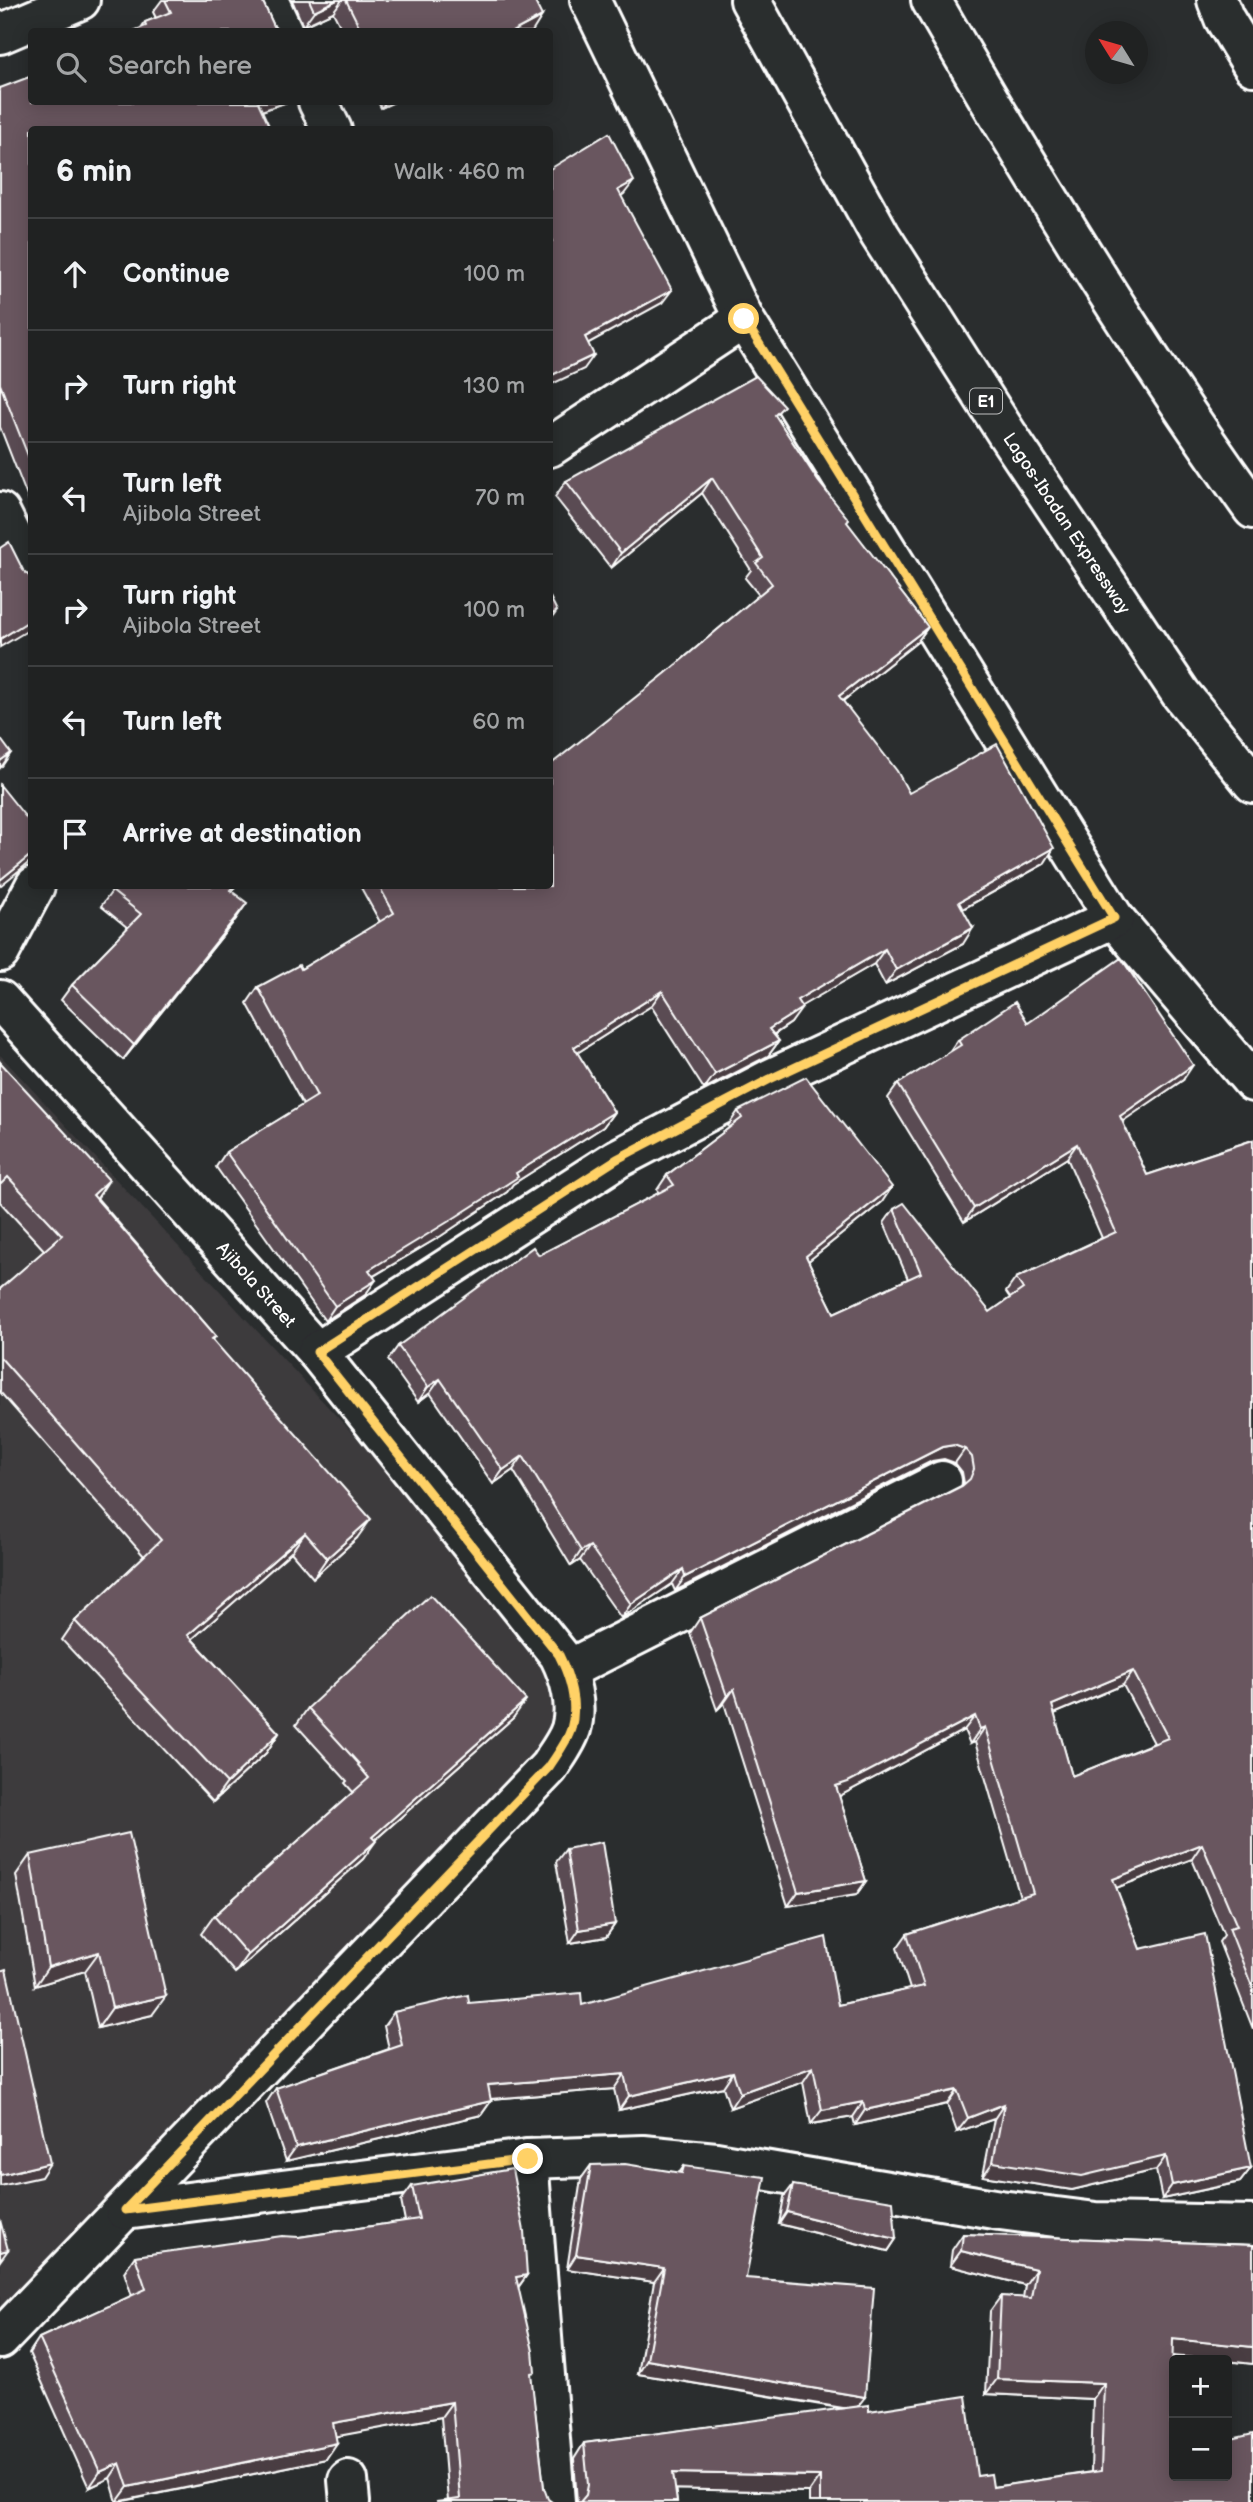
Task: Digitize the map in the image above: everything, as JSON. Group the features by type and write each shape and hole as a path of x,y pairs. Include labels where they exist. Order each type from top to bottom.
{"main road":[{"path":"0,34 80,0"},
{"path":"268,0 281,28"},
{"path":"590,0 744,319 1114,918 1253,1082"},
{"name":"Lagos-Ibadan Expressway","path":"750,0 880,235 1007,434 1181,694 1253,783"},
{"path":"931,0 1023,160 1186,416 1253,509"},
{"path":"1217,0 1224,18 1253,66"},
{"path":"319,105 329,126"},
{"path":"553,445 744,319"},
{"path":"0,512 28,568"},
{"path":"0,952 33,889"},
{"path":"317,1352 617,1159 770,1079 1114,918"},
{"name":"Ajibola Street","path":"0,1000 317,1352 559,1655 567,1670 574,1702 571,1730 549,1767 0,2339"},
{"path":"567,1670 942,1481"},
{"path":"125,2210 528,2159 655,2156 716,2162 1000,2210 1096,2222 1253,2225"},
{"path":"528,2159 555,2502"}],"shaded area":[{"path":"0,1055 495,1586 585,1735 0,2337"}],"building":[{"path":"165,0 262,0 276,28 141,28 146,26 145,22 171,12"},
{"path":"309,0 337,0 314,11"},
{"path":"346,0 534,0 542,16 520,28 360,28"},
{"path":"28,78 28,105 259,105 269,126 28,126 28,456 0,384 0,88"},
{"path":"609,133 634,181 618,190 672,290 585,337 594,355 553,375 553,167"},
{"path":"756,376 784,406 775,415 818,481 928,627 839,696 897,771 909,793 997,744 1054,848 959,902 973,928 896,970 885,949 797,1000 802,1008 769,1029 779,1041 715,1074 662,991 574,1047 614,1112 516,1173 518,1177 369,1270 376,1280 335,1306 226,1152 317,1096 258,987 299,965 301,969 394,913 381,889 553,889 553,763 772,584 756,563 763,558 712,478 621,553 566,481"},
{"path":"9,542 28,575 28,622 0,639 0,548"},
{"path":"0,738 11,753 0,761"},
{"path":"0,785 28,820 28,857 0,880"},
{"path":"231,889 247,903 134,1045 72,985 141,914 112,891"},
{"path":"1121,958 1193,1065 1120,1116 1147,1175 1253,1140 1253,1989 1229,1928 1237,1926 1202,1844 1113,1879 1140,1949 1205,1934 1251,2168 1172,2185 1166,2156 1082,2176 993,2162 1004,2104 968,2118 957,2090 865,2110 863,2102 822,2110 813,2067 740,2093 733,2072 629,2096 624,2074 488,2085 491,2101 296,2147 276,2088 402,2045 394,2012 468,1995 469,2003 581,1993 582,2005 826,1937 838,2005 924,1986 907,1934 1033,1893 985,1727 980,1729 975,1716 836,1786 866,1881 798,1892 734,1689 727,1696 700,1618 962,1486 970,1479 974,1469 972,1457 965,1449 954,1445 942,1447 685,1577 683,1569 631,1604 590,1546 581,1551 523,1456 503,1470 440,1379 428,1387 398,1346 533,1247 539,1255 674,1185 667,1175 742,1118 738,1111 806,1077 892,1187 806,1256 834,1313 921,1273 894,1209 904,1203 990,1312 1023,1289 1016,1278 1116,1232 1077,1144 974,1208 898,1084 961,1045 958,1040 1015,1002 1028,1023","holes":["1133,1671 1168,1738 1072,1776 1052,1705"]},
{"path":"0,1062 109,1180 93,1195 216,1336 212,1339 371,1519 327,1558 305,1533 188,1635 279,1733 227,1783 75,1621 161,1540 0,1357 0,1289 62,1235 8,1177 0,1184"},
{"path":"430,1595 526,1700 372,1837 376,1841 248,1955 214,1916 369,1778 308,1708"},
{"path":"129,1833 166,1996 112,2008 99,1952 48,1967 30,1855"},
{"path":"602,1842 615,1924 579,1930 566,1849"},
{"path":"6,1969 50,2163 0,2175 0,1971"},
{"path":"625,2164 682,2173 684,2166 765,2177 746,2278 874,2288 865,2397 647,2360 664,2268 576,2255 591,2165"},
{"path":"512,2169 524,2231 527,2275 516,2277 533,2351 535,2372 531,2373 544,2488 552,2502 436,2502 460,2499 452,2402 333,2423 337,2443 128,2487 120,2463 100,2472 39,2338 146,2289 135,2256 282,2236 299,2237 419,2219 412,2186"},
{"path":"793,2185 893,2201 896,2239 787,2212"},
{"path":"0,2220 8,2250 0,2252"},
{"path":"963,2234 1253,2245 1253,2347 1173,2339 1173,2355 1169,2355 1169,2481 1232,2481 1232,2439 1253,2434 1253,2502 820,2502 820,2476 673,2473 677,2502 580,2502 586,2495 588,2485 584,2443 869,2405 869,2411 966,2396 977,2476 991,2474 993,2487 1101,2471 1104,2383 997,2379 1001,2296 1031,2298 1036,2269 961,2251"}],"route":[{"path":"528,2159 125,2210 549,1767 571,1730 574,1702 567,1670 559,1655 317,1352 617,1159 770,1079 1114,918 744,319"}]}
